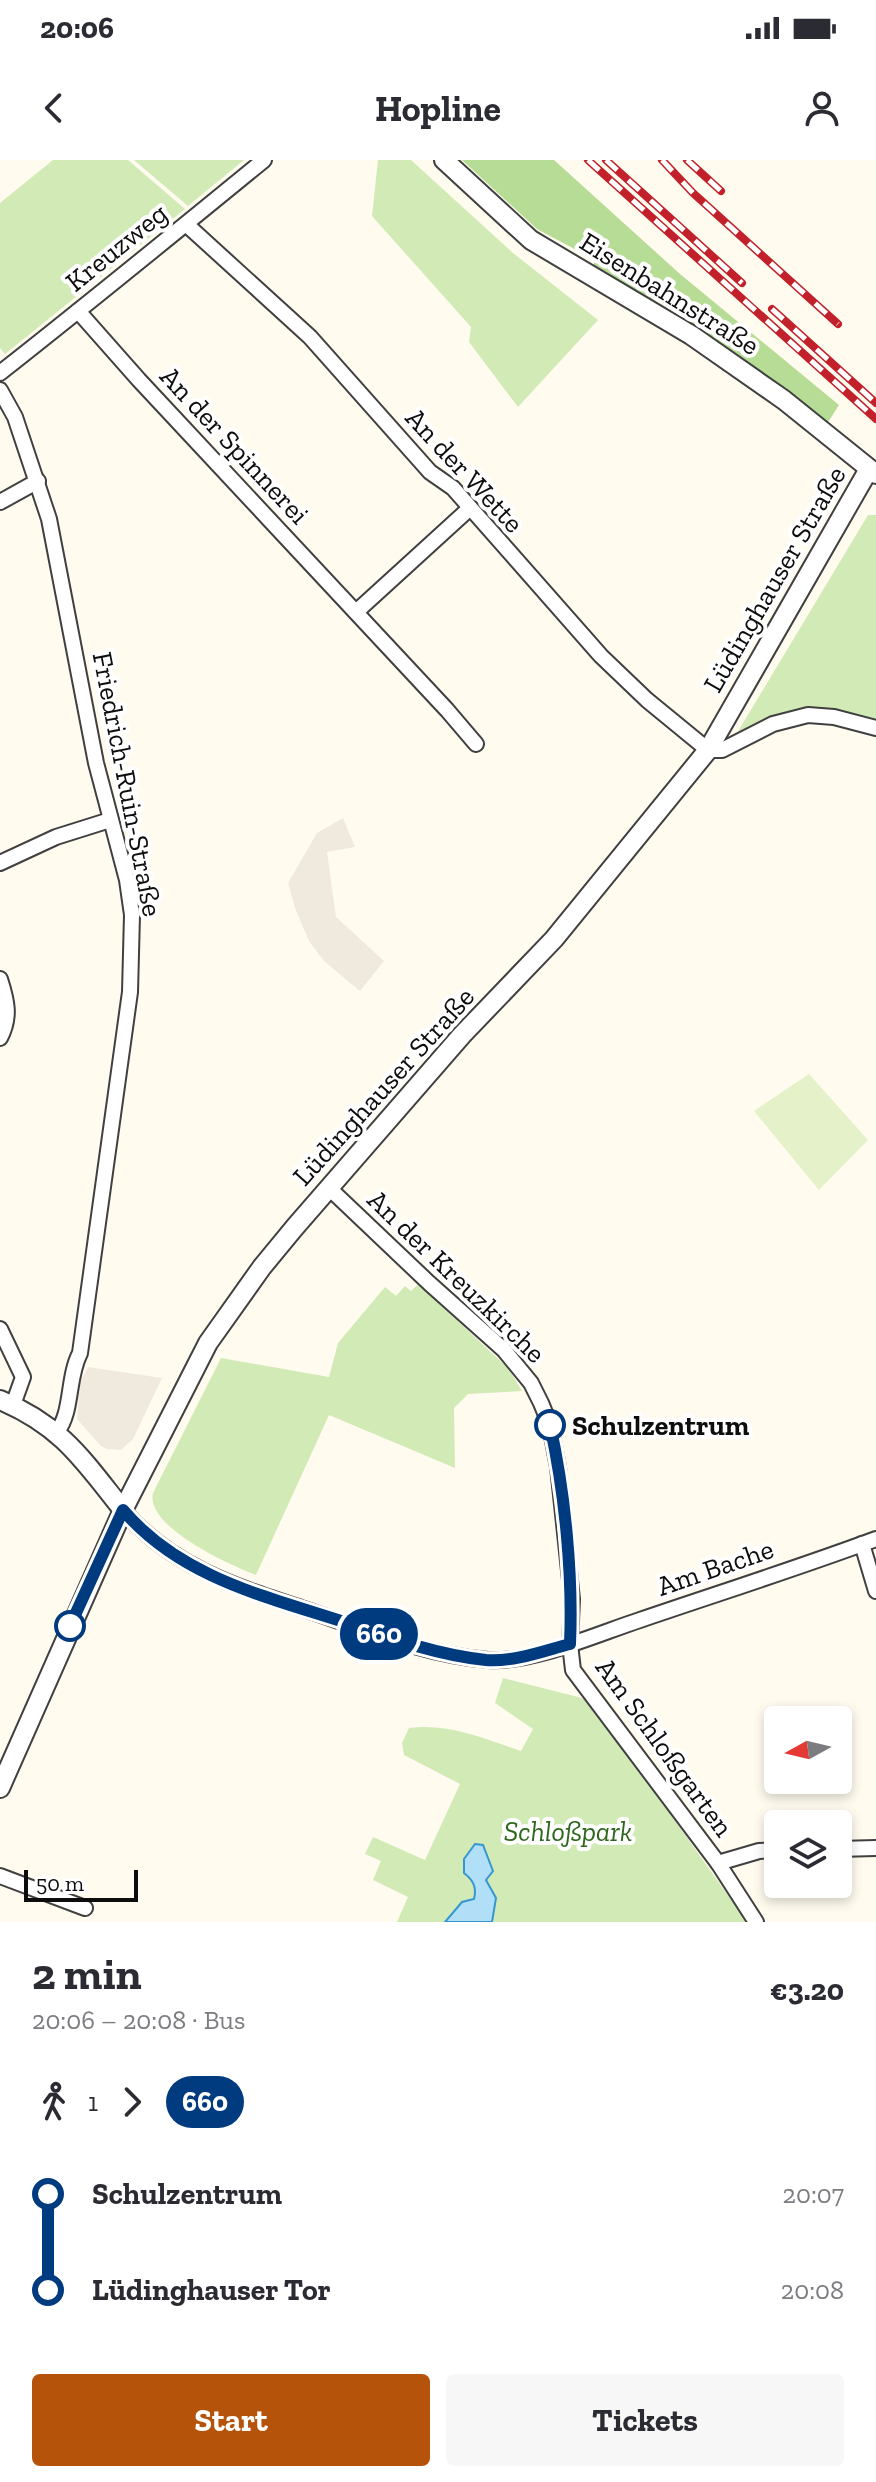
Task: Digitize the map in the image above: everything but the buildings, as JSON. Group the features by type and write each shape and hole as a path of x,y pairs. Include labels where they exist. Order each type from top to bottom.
{"street":[{"name":"Kreuzweg","path":"0,373 264,160"},
{"name":"Eisenbahnstraße","path":"444,160 531,240 691,335 784,400 873,472"},
{"name":"An der Wette","path":"187,225 310,337 430,472 453,488 611,666 708,750"},
{"name":"An der Spinnerei","path":"78,311 476,744"},
{"name":"Friedrich-Ruin-Straße","path":"0,390 15,417 38,481 56,550 96,763 131,899 130,992 80,1353 73,1368 66,1415 57,1432"},
{"name":"Lüdinghauser Straße","path":"3,1775 123,1510 208,1343 262,1267 462,1035 554,939 708,750 873,472"},
{"path":"0,502 38,481"},
{"path":"356,612 470,508"},
{"path":"708,750 722,750 773,724 808,715 834,717 876,728"},
{"path":"0,863 56,837 110,820"},
{"path":"0,979 8,1012 0,1038"},
{"name":"An der Kreuzkirche","path":"329,1188 518,1365 541,1403 550,1425 558,1467 572,1599 570,1644"},
{"path":"0,1329 23,1377 6,1402 57,1432 123,1510"},
{"name":"Am Schloßgarten","path":"123,1510 147,1536 169,1553 218,1580 420,1648 487,1660 514,1659 570,1644 573,1670 718,1863 756,1922"},
{"path":"869,1542 876,1591"},
{"name":"Am Bache","path":"570,1644 869,1542"},
{"path":"852,1849 876,1848"},
{"path":"718,1863 764,1851"},
{"path":"0,1876 85,1908"}],"green space":[{"path":"53,160 128,160 185,209 5,354 0,348 0,203"},
{"path":"134,160 244,160 188,206"},
{"path":"378,160 411,160 513,253 598,320 518,407 469,342 471,327 372,216"},
{"path":"462,160 554,160 680,274 839,405 823,430 591,275 595,260 537,229"},
{"path":"868,515 876,515 876,721 836,712 734,738"},
{"path":"809,1074 868,1140 819,1190 754,1111"},
{"path":"418,1284 509,1369 522,1391 468,1394 454,1408 455,1468 329,1415 256,1575 210,1554 162,1519 154,1506 153,1493 221,1358 329,1377 338,1343 385,1287 396,1296 405,1286 411,1291"},
{"name":"Schloßpark","path":"503,1678 582,1698 592,1704 747,1922 397,1922 408,1897 373,1880 381,1861 365,1854 373,1837 425,1860 460,1784 404,1755 402,1743 409,1728 424,1727 466,1733 521,1751 533,1729 495,1703"}],"shaded area":[{"path":"343,818 355,847 327,852 336,917 384,961 360,991 324,961 309,941 288,883 317,833"},
{"path":"88,1367 162,1378 133,1439 121,1450 101,1446 77,1419 80,1383"}],"water":[{"path":"475,1844 483,1845 493,1871 486,1880 496,1898 492,1922 445,1922 462,1902 474,1899 474,1884 464,1873 464,1859"}],"railway":[{"path":"588,160 876,419"},
{"path":"606,160 742,283"},
{"path":"662,160 693,193 838,324"},
{"path":"687,160 721,191"},
{"path":"772,309 876,403"}],"bus line":[{"name":"660","path":"70,1626 123,1510 136,1526 169,1553 218,1580 420,1648 487,1660 514,1659 570,1644 572,1599 558,1467 550,1425"}],"place":[{"name":"Schulzentrum","path":"550,1425"}]}
